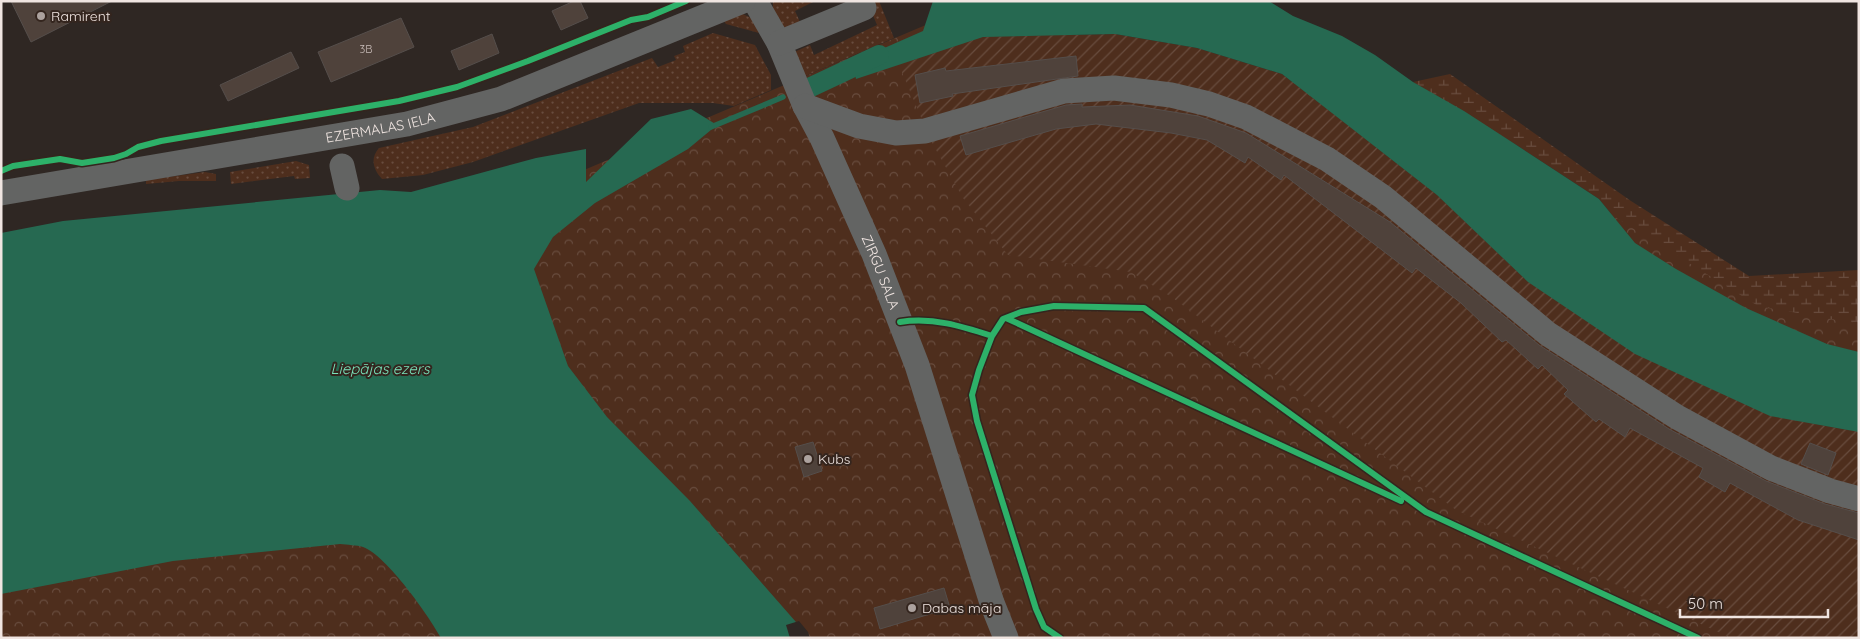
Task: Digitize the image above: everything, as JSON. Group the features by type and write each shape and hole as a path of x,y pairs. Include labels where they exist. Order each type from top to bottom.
{"street":[{"name":"EZERMALAS IELA","path":"1,193 407,124 460,111 510,96 744,1"},
{"name":"ZIRGU SALA","path":"755,1 779,43 805,106 822,138 874,254 917,365 992,603 1006,638"},
{"path":"779,43 864,8 860,1"},
{"path":"805,106 859,126 896,133 925,131 1064,91 1114,88 1190,99 1246,117 1327,159 1384,197 1507,302 1548,334 1677,417 1771,468 1830,491 1859,499"}],"green space":[{"path":"773,1 815,1 795,11 801,24 781,28 773,13"},
{"path":"867,1 879,1 894,38 803,77 792,53 810,45 814,55 877,25"},
{"path":"954,13 1448,113 1758,306 1859,324 1859,638 1,638 1,313 457,224"},
{"path":"743,14 755,20 759,33 726,24 723,20"},
{"path":"713,33 755,45 771,75 771,90 734,106 713,103 639,103 473,162 423,175 382,179 376,171 374,156 379,148 473,127 652,58 658,67 676,60 674,56 685,52 683,46"},
{"path":"1115,34 1197,48 1282,74 1437,195 1528,282 1770,416 1859,432 1859,638 1731,638 1456,510 1173,298 1131,272 1008,255 963,198 931,141 899,65 983,37"},
{"path":"1450,74 1631,201 1749,276 1859,270 1859,352 1827,344 1635,243 1599,199 1518,146 1413,82"},
{"path":"296,161 309,165 310,178 295,179 294,176 231,184 230,172"},
{"path":"205,172 216,174 216,181 179,181 146,184 146,180"}],"water":[{"path":"933,1 1269,1 1293,16 1342,36 1375,55 1413,82 1464,111 1599,199 1635,243 1676,269 1746,308 1827,344 1859,352 1859,432 1770,416 1635,354 1528,282 1437,195 1282,74 1197,48 1115,34 983,37 856,79 854,71 857,60 923,31"},
{"name":"Liepājas ezers","path":"691,109 717,125 688,149 595,203 553,237 534,269 568,366 607,417 690,501 810,638 441,638 417,602 384,562 363,547 340,544 173,561 1,594 1,233 63,221 380,190 411,192 536,158 586,149 586,182 651,119"}],"pier":[{"path":"799,621 808,632 810,638 790,638 786,625"}],"building":[{"path":"11,1 112,1 31,42"},
{"path":"574,1 580,1 588,18 561,30 552,11"},
{"path":"401,18 414,47 331,82 318,52"},
{"path":"492,34 499,53 459,70 451,51"},
{"path":"291,52 299,68 228,101 220,85"},
{"path":"1076,56 1078,76 952,94 953,96 920,103 915,75 945,68 946,71"},
{"path":"1082,104 1082,107 1130,105 1198,116 1246,133 1390,222 1539,345 1669,429 1766,481 1825,504 1859,513 1859,540 1798,520 1730,483 1725,492 1699,477 1703,468 1630,428 1625,437 1599,419 1596,422 1564,394 1568,390 1542,365 1538,369 1506,340 1502,342 1461,303 1416,268 1412,273 1284,175 1281,180 1248,157 1245,163 1207,140 1171,133 1096,124 1056,129 966,155 960,136 1066,105"},
{"name":"Kubs","path":"813,442 822,471 804,477 795,447"},
{"path":"1810,443 1836,453 1828,475 1801,464"},
{"name":"Dabas māja","path":"944,588 950,608 880,629 874,608"}],"waterway":[{"path":"811,87 879,55"},
{"path":"711,127 783,97"}],"cycle path":[{"path":"1,171 13,166 60,159 82,163 114,158 138,147 161,141 399,101 457,87 631,20 648,17 686,1"},
{"path":"1060,638 1044,627 1036,609 977,421 972,395 992,336 1003,319 1021,312 1054,306 1144,308 1426,512 1698,638"},
{"path":"1006,318 1401,501"},
{"path":"900,322 935,322 958,326 992,336"}],"place":[{"name":"Ramirent","path":"41,16"},
{"name":"Kubs","path":"808,459"},
{"name":"Dabas māja","path":"912,608"}]}
